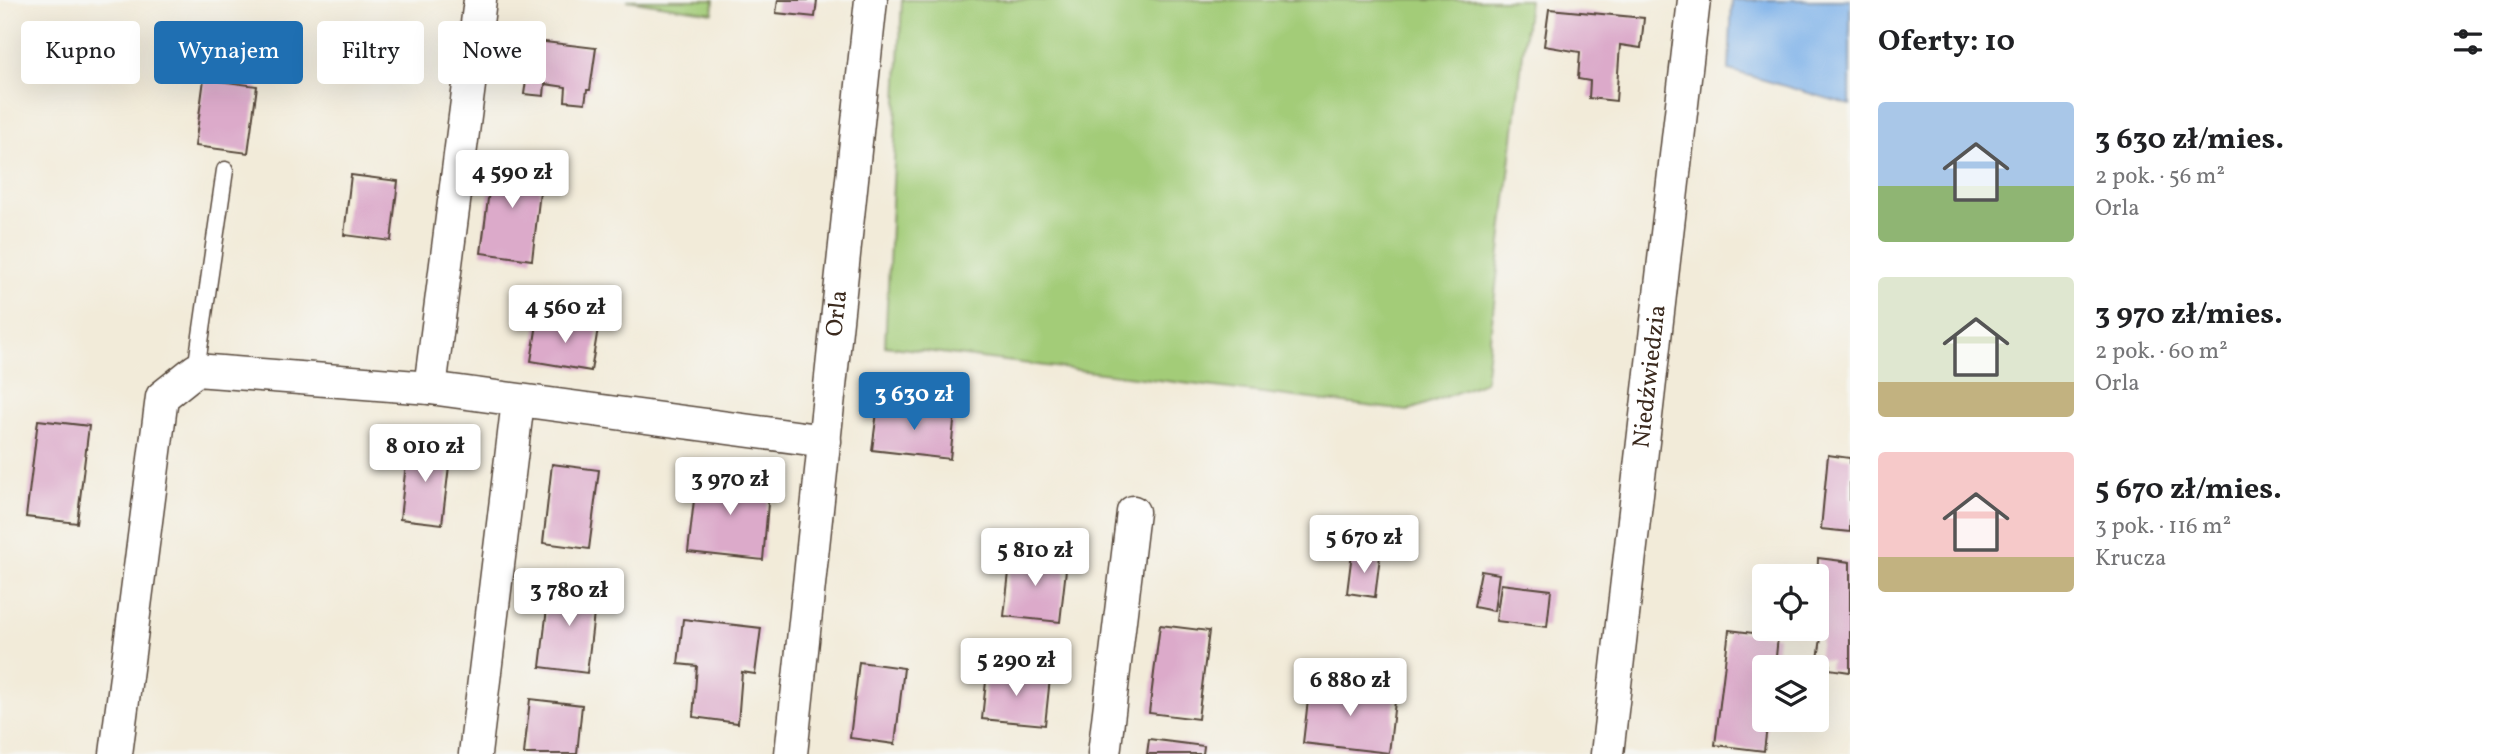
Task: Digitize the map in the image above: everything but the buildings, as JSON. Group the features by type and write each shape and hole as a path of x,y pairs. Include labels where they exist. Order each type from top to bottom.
{"street":[{"path":"429,388 480,0"},
{"name":"Orla","path":"790,754 871,0"},
{"name":"Niedźwiedzia","path":"1606,754 1693,0"},
{"path":"116,754 162,397 196,370 429,388 825,441"},
{"path":"475,754 518,401"},
{"path":"1104,754 1133,512"}],"lane":[{"path":"196,370 225,170"}],"green space":[{"path":"627,0 714,0 713,13"},
{"path":"902,0 1529,0 1485,382 1407,411 885,346"}],"water":[{"path":"1732,0 1850,0 1850,105 1729,70"}]}
